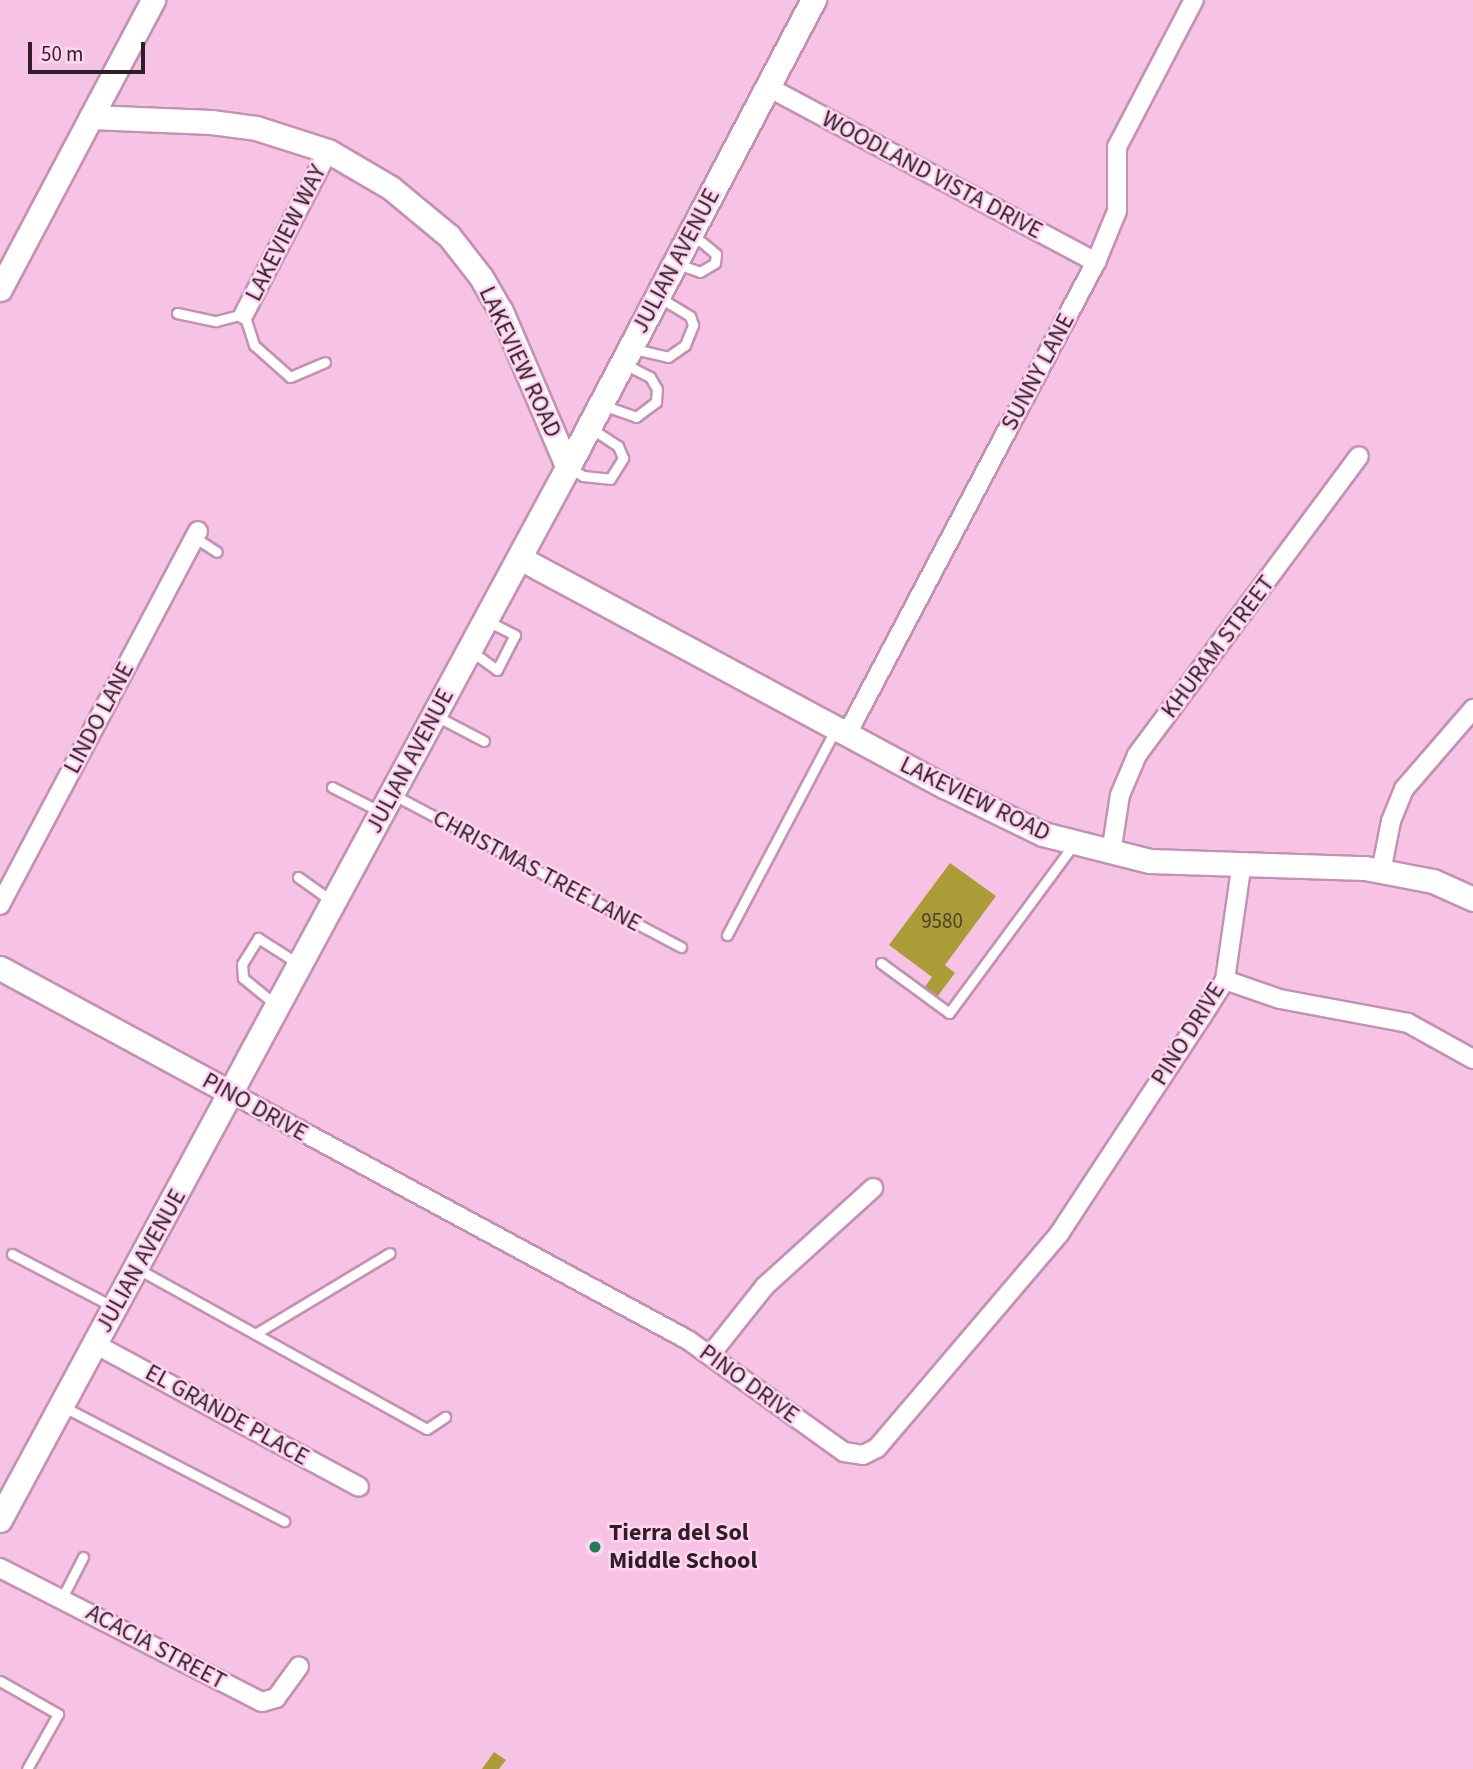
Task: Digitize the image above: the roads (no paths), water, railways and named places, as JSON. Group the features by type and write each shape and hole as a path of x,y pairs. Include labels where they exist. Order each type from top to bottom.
{"main road":[{"name":"JULIAN AVENUE","path":"0,1520 233,1094 568,468 768,87 807,2"}],"street":[{"path":"0,289 152,0"},
{"name":"SUNNY LANE","path":"841,731 1096,262 1117,211 1117,147 1194,0"},
{"name":"WOODLAND VISTA DRIVE","path":"768,87 1096,262"},
{"name":"LAKEVIEW ROAD","path":"91,117 238,125 328,152 391,188 462,252 501,311 568,468"},
{"name":"LAKEVIEW WAY","path":"244,314 328,152"},
{"name":"KHURAM STREET","path":"1111,853 1120,795 1137,755 1359,456"},
{"name":"LINDO LANE","path":"0,905 196,534"},
{"name":"LAKEVIEW ROAD","path":"520,558 1011,821 1074,844 1150,861 1242,862 1381,872 1433,881 1473,899"},
{"path":"1381,872 1391,821 1404,789 1425,760 1470,720"},
{"name":"PINO DRIVE","path":"0,968 711,1354 844,1452 863,1455 877,1448 1059,1234 1225,980 1242,862"},
{"path":"1225,980 1280,999 1408,1023 1473,1059"},
{"path":"711,1354 765,1286 873,1188"},
{"name":"EL GRANDE PLACE","path":"95,1344 359,1487"},
{"name":"ACACIA STREET","path":"0,1568 262,1702 276,1698 299,1665"}],"lane":[{"path":"676,263 699,272 715,263 716,254 692,233"},
{"path":"625,355 668,357 685,345 693,325 690,316 658,297"},
{"path":"177,313 216,321 244,314 254,345 290,377 325,362"},
{"path":"600,405 636,417 656,402 656,389 650,377 625,355"},
{"path":"568,468 583,476 610,479 623,458 618,446 589,427"},
{"path":"196,534 217,552"},
{"path":"469,650 497,670 515,635 485,620"},
{"path":"435,715 484,741"},
{"path":"727,935 841,731"},
{"name":"CHRISTMAS TREE LANE","path":"332,787 387,803 681,947"},
{"path":"881,963 949,1013 1074,844"},
{"path":"298,877 334,903"},
{"path":"278,1007 243,978 242,964 258,938 301,965"},
{"path":"256,1334 390,1253"},
{"path":"12,1254 116,1307"},
{"path":"137,1269 427,1429 445,1417"},
{"path":"62,1406 284,1521"},
{"path":"62,1598 83,1557"},
{"path":"0,1681 58,1714 27,1769"}],"place":[{"name":"Tierra del Sol Middle School","path":"595,1547"}]}
